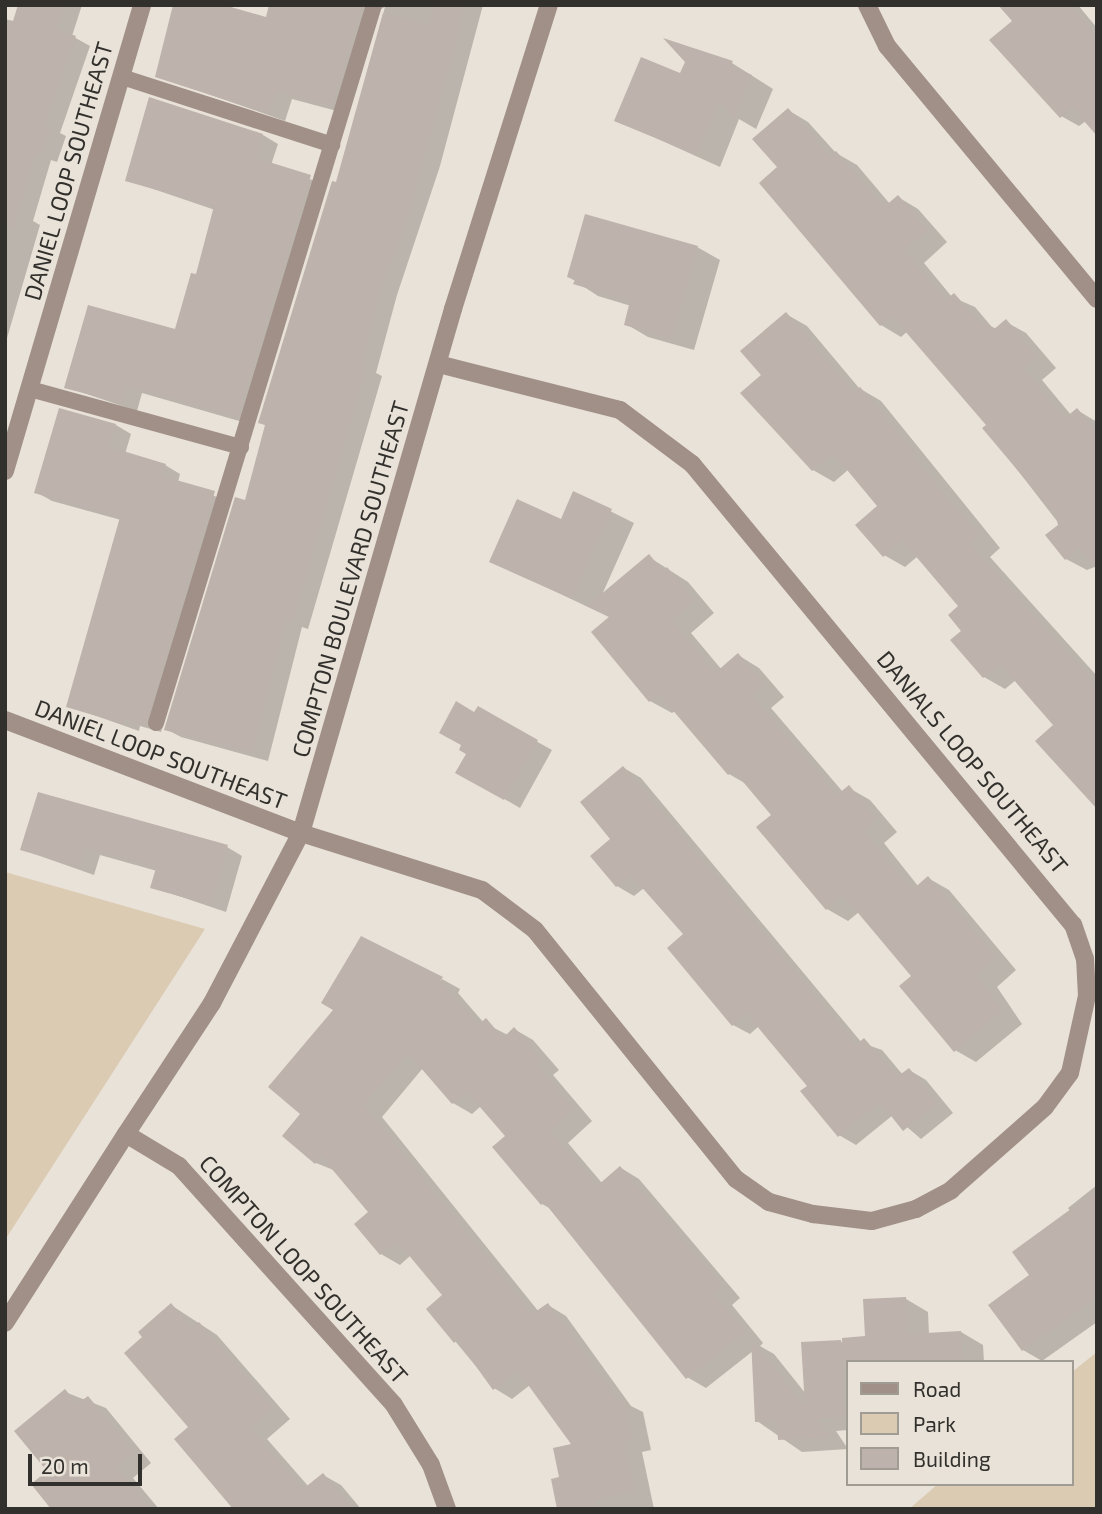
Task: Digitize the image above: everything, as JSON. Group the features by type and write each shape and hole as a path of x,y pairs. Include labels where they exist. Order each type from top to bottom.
{"street":[{"name":"DANIEL LOOP SOUTHEAST","path":"5,471 142,5"},
{"name":"COMPTON BOULEVARD SOUTHEAST","path":"126,1135 212,1003 301,833 438,365 549,5"},
{"path":"867,5 887,46 1097,299"},
{"name":"DANIALS LOOP SOUTHEAST","path":"301,833 482,890 527,923 736,1179 769,1202 813,1214 872,1221 916,1209 951,1190 1045,1107 1070,1073 1087,996 1085,959 1073,925 692,464 620,410 438,365"},
{"name":"DANIEL LOOP SOUTHEAST","path":"6,720 301,833"},
{"path":"5,1323 126,1135"},
{"name":"COMPTON LOOP SOUTHEAST","path":"126,1135 179,1166 394,1405 431,1465 447,1509"}],"lane":[{"path":"156,723 374,5"},
{"path":"122,77 332,145"},
{"path":"30,389 241,447"}],"green space":[{"path":"5,872 205,929 5,1240"},
{"path":"1097,1352 1097,1509 909,1509 936,1486 1074,1486 1074,1370"}],"building":[{"path":"18,5 64,5 56,29 76,36 45,124 51,126 42,155 36,153 14,228 5,227 5,19 13,21"},
{"path":"173,5 224,5 266,17 269,5 362,7 332,106 276,91 269,114 155,77"},
{"path":"434,5 464,5 459,33 406,223 382,286 362,365 367,366 293,622 286,620 253,753 164,730 235,497 245,500 265,425 258,423 332,181 336,182 383,13 429,25"},
{"path":"998,5 1070,5 1097,37 1097,136 1072,107 1060,118 989,40 1012,21"},
{"path":"663,38 733,61 730,66 752,75 734,118 719,101 697,155 614,121 641,57 680,73 685,62"},
{"path":"149,97 263,134 256,158 311,175 238,417 127,386 122,403 64,388 88,305 175,329 191,273 196,274 214,206 125,181"},
{"path":"788,108 830,156 836,151 884,207 898,195 928,230 904,250 946,300 954,293 982,325 986,321 993,330 1006,319 1037,356 1023,368 1065,418 1077,408 1097,432 1097,570 1079,548 1065,560 1045,535 1058,525 1056,516 982,428 986,425 892,316 880,326 759,183 777,167 752,139"},
{"path":"585,214 698,246 672,339 624,325 630,301 573,284 575,280 567,277"},
{"path":"786,312 853,392 860,387 915,453 912,456 980,536 970,544 1097,686 1097,809 1035,741 1053,725 1000,664 983,678 950,640 961,631 948,615 958,606 902,540 883,557 855,525 877,506 833,453 812,471 740,393 761,375 740,351"},
{"path":"59,408 116,424 110,447 166,464 162,476 215,491 146,725 125,719 124,724 66,707 120,517 34,493"},
{"path":"573,491 612,509 572,599 489,562 517,499 561,519"},
{"path":"649,554 663,571 667,567 694,600 671,620 715,673 738,653 764,684 751,695 837,795 849,785 877,819 864,831 912,890 928,876 996,957 977,974 1002,1011 954,1052 899,986 911,976 843,895 826,910 756,827 771,815 734,771 728,775 659,694 649,702 591,632 610,616 587,606"},
{"path":"456,701 474,712 478,706 538,740 504,800 455,773 466,754 459,750 461,745 439,733"},
{"path":"623,766 856,1045 864,1038 897,1077 909,1068 937,1103 903,1131 880,1102 838,1137 800,1091 807,1086 746,1013 732,1026 667,948 683,934 631,875 616,887 590,856 610,839 580,802"},
{"path":"38,792 228,845 211,905 150,888 156,868 142,863 85,847 79,867 20,850"},
{"path":"361,936 443,977 440,981 478,1025 486,1018 503,1038 514,1027 541,1059 536,1064 575,1110 550,1131 597,1186 620,1166 723,1287 714,1294 746,1332 686,1379 544,1202 541,1205 492,1147 505,1136 467,1092 452,1104 408,1053 364,1105 532,1314 548,1303 618,1401 625,1400 633,1439 624,1441 635,1491 596,1500 598,1509 557,1509 551,1479 559,1477 553,1448 571,1444 518,1371 493,1390 457,1340 454,1343 426,1309 442,1295 397,1241 380,1255 354,1224 368,1212 321,1156 315,1164 282,1136 300,1114 268,1087 333,1010 321,1003"},
{"path":"1097,1190 1097,1297 1022,1351 988,1305 1029,1275 1012,1252"},
{"path":"906,1297 908,1334 961,1331 963,1360 843,1362 842,1338 865,1336 863,1299"},
{"path":"171,1303 192,1328 199,1322 273,1408 250,1428 303,1489 323,1473 353,1509 233,1509 174,1439 188,1427 124,1353 142,1337 138,1332"},
{"path":"751,1339 805,1406 801,1342 841,1340 844,1417 816,1419 831,1437 778,1440 777,1421 755,1422"},
{"path":"65,1389 77,1404 88,1396 134,1452 116,1467 151,1509 51,1509 31,1484 47,1471 14,1431"}]}
